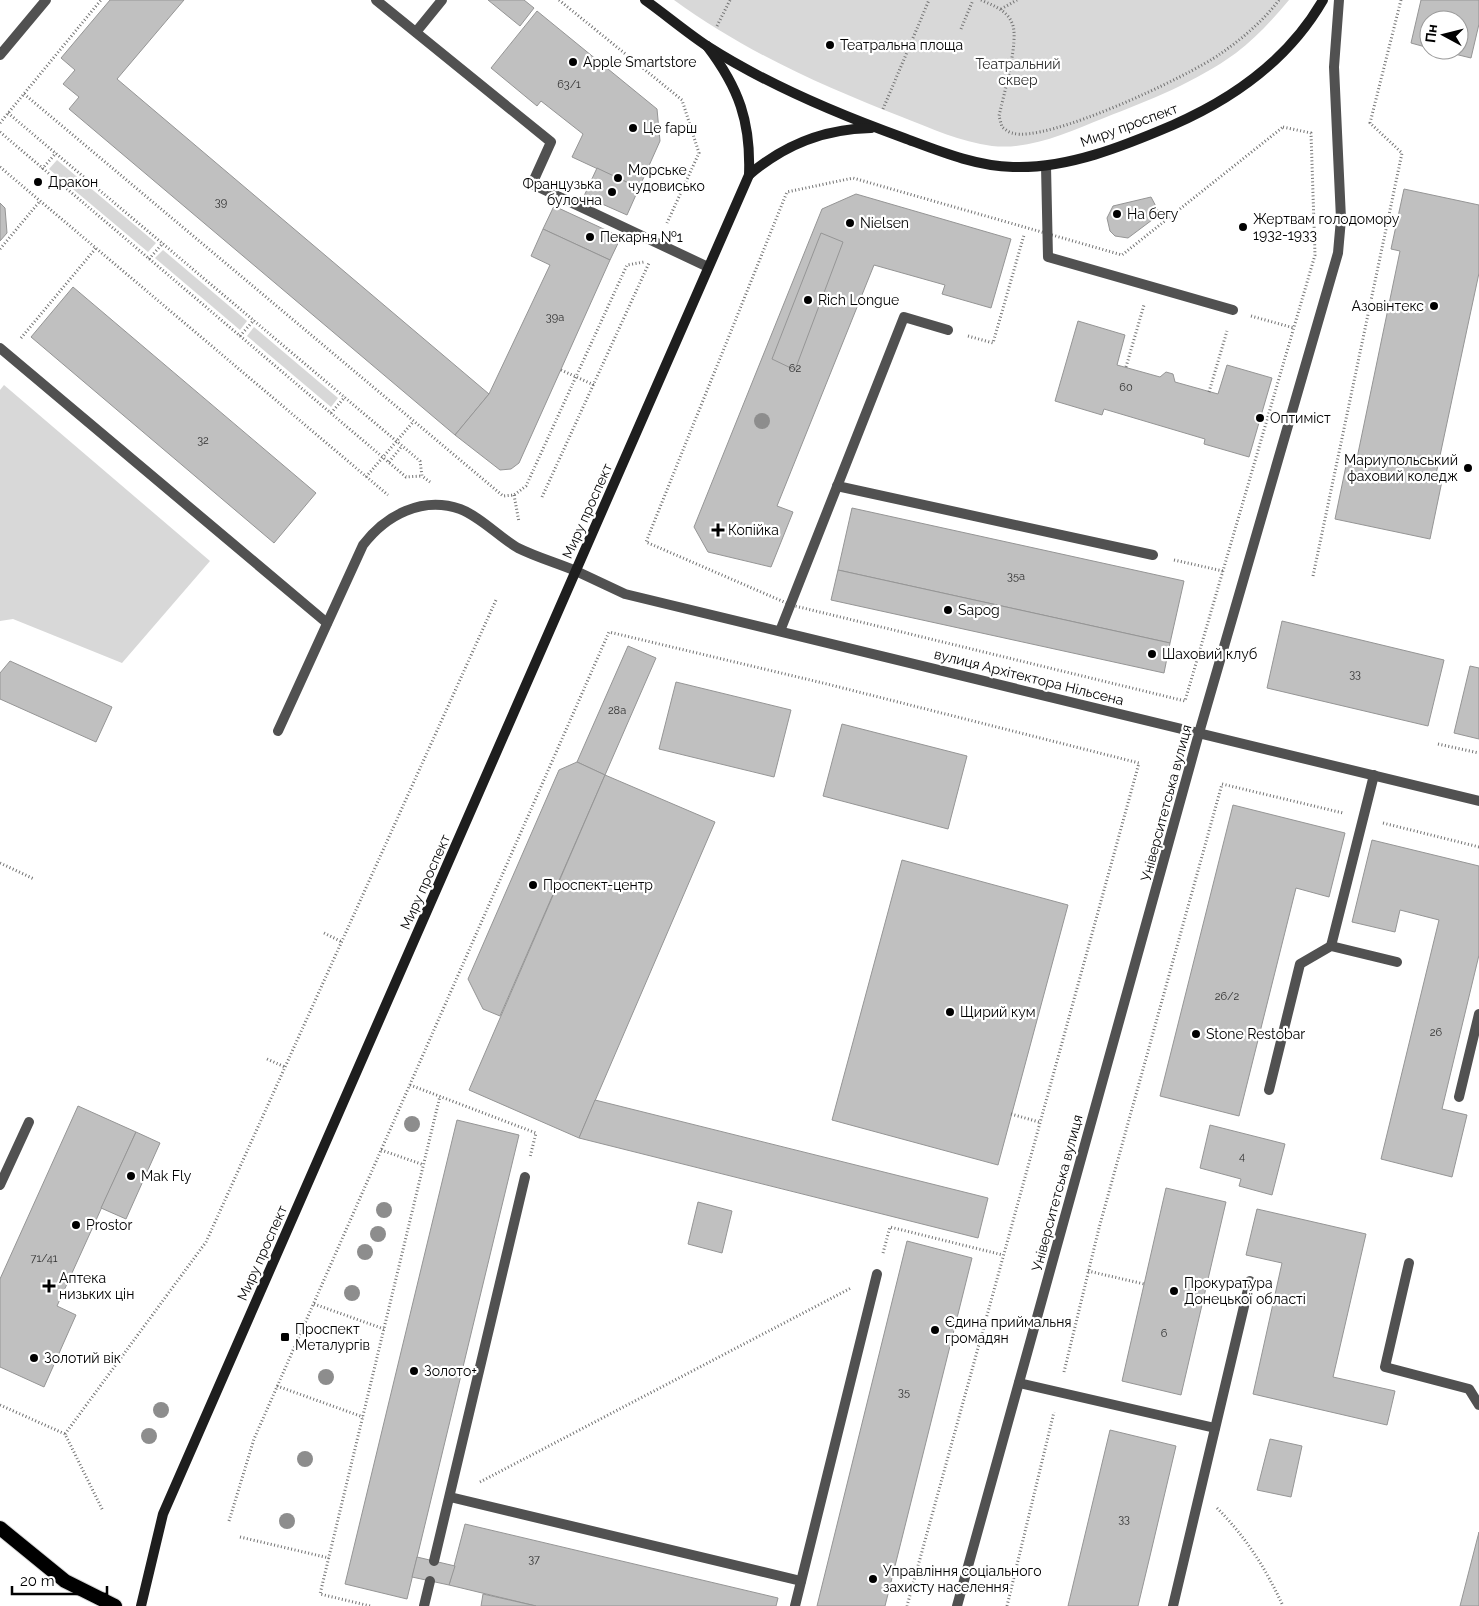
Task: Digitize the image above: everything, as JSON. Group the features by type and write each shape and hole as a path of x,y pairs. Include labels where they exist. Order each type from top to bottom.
{"highway":[{"path":"0,1528 65,1581 114,1606"}],"main road":[{"name":"Миру проспект","path":"645,0 707,46 810,100 875,128 948,155 980,164 1013,168 1046,166 1120,146 1191,117 1225,100 1259,75 1289,46 1323,0"},
{"name":"Миру проспект","path":"141,1606 163,1514 749,175 750,153 747,124 739,96 725,70 707,46"},
{"name":"Миру проспект","path":"749,175 766,160 790,145 817,135 846,128 875,128"}],"street":[{"path":"0,56 46,0"},
{"path":"376,0 551,142 532,184 708,267"},
{"path":"416,32 442,0"},
{"name":"Університетська вулиця","path":"957,1606 1199,733 1339,245 1341,220 1334,68 1340,0"},
{"path":"1046,166 1048,257 1233,310"},
{"path":"780,631 904,317 948,330"},
{"path":"4,351 327,623"},
{"path":"837,486 1153,555"},
{"name":"вулиця Архітектора Нільсена","path":"278,731 363,545 374,530 389,518 406,510 424,506 443,505 462,510 520,548 576,570 625,594 1479,800"},
{"path":"1331,946 1374,775"},
{"path":"1269,1090 1300,964 1331,946 1398,962"},
{"path":"1459,1097 1479,1014"},
{"path":"0,1185 29,1122"},
{"path":"434,1561 525,1177"},
{"path":"1409,1263 1385,1367 1469,1389 1479,1405"},
{"path":"795,1606 878,1274"},
{"path":"1173,1606 1250,1281"},
{"path":"1019,1382 1215,1428"},
{"path":"450,1497 801,1581"},
{"path":"424,1606 430,1581"}],"path":[{"path":"0,123 101,0"},
{"path":"559,0 682,100 699,153 658,243"},
{"path":"716,29 730,0"},
{"path":"882,110 929,0"},
{"path":"961,29 972,0"},
{"path":"981,0 1001,9 1012,23 1014,40 999,116 1002,127 1012,133 1034,133 1062,126 1188,74 1219,55 1249,32 1279,0"},
{"path":"1001,9 1017,0"},
{"path":"1313,576 1402,153 1370,123 1401,0"},
{"path":"24,94 498,494 514,495 526,486 627,265 650,261 542,497"},
{"path":"0,132 331,414 396,454 420,461 422,476 406,477 396,454 345,397 8,113"},
{"path":"1283,127 1311,133 1315,255 1185,700 791,605 646,542 787,192 853,178 1026,228 1122,255 1283,127"},
{"path":"42,169 56,153"},
{"path":"0,167 406,510"},
{"path":"0,249 40,201"},
{"path":"948,330 993,343 1026,228"},
{"path":"149,259 163,243"},
{"path":"4,351 96,248"},
{"path":"1126,367 1150,286"},
{"path":"1209,392 1233,310 1294,328"},
{"path":"240,336 254,320"},
{"path":"561,370 594,385"},
{"path":"331,414 345,397"},
{"path":"366,477 413,422"},
{"path":"390,449 396,454"},
{"path":"514,495 519,518"},
{"path":"1153,555 1223,571"},
{"path":"65,1434 206,1242 496,600"},
{"path":"229,1522 254,1440 277,1386 609,632 827,684 1139,763 906,1606"},
{"path":"1438,744 1479,754"},
{"path":"1007,1606 1088,1271 1222,784"},
{"path":"0,863 34,879"},
{"path":"324,933 342,942"},
{"path":"267,1059 285,1067"},
{"path":"410,1085 536,1133"},
{"path":"370,1606 320,1594 440,1096"},
{"path":"1012,1114 1039,1122"},
{"path":"381,1150 424,1165"},
{"path":"450,1497 878,1274 890,1226 1003,1255"},
{"path":"1088,1271 1144,1284"},
{"path":"314,1304 384,1329"},
{"path":"277,1386 363,1417"},
{"path":"0,1405 65,1434 103,1512"},
{"path":"1200,1491 1236,1526 1260,1559 1284,1606"},
{"path":"240,1537 329,1558"}],"green space":[{"name":"Театральний сквер","path":"674,0 1289,0 1264,28 1236,53 1189,82 1050,139 1007,147 980,144 957,138 842,93 756,51"},
{"path":"57,160 156,243 148,252 49,169"},
{"path":"163,250 247,321 240,330 155,258"},
{"path":"254,327 338,398 331,407 247,336"},
{"path":"4,385 210,561 122,663 13,619 0,621 0,390"}],"building":[{"path":"110,0 184,0 117,79 489,394 455,435 69,109 79,97 63,84 75,70 61,58"},
{"path":"488,0 524,0 534,8 520,26"},
{"path":"1421,0 1479,0 1479,24 1471,58 1469,58 1469,10 1419,10 1419,45 1411,43"},
{"path":"537,11 657,109 660,141 639,188 572,157 583,134 541,101 537,106 491,68"},
{"path":"597,168 639,188 627,215 584,196"},
{"path":"1404,189 1479,205 1479,273 1435,479 1442,481 1430,539 1335,519 1347,461 1356,463 1400,251 1391,249"},
{"path":"856,194 1011,239 991,308 942,294 945,285 874,265 777,506 793,512 771,567 708,552 694,527 822,209"},
{"path":"1151,197 1160,214 1128,238 1115,236 1110,231 1107,218 1113,206"},
{"path":"0,203 5,208 7,233 0,241"},
{"path":"554,206 621,237 610,260 543,229"},
{"path":"543,229 610,260 519,463 511,469 500,470 455,435 489,394 550,265 531,256"},
{"name":"Rich Longue","path":"821,233 843,242 795,370 772,359"},
{"path":"73,287 316,493 274,543 31,337"},
{"path":"1078,321 1125,335 1117,365 1160,377 1166,372 1173,374 1175,382 1218,394 1227,365 1272,378 1249,457 1204,444 1205,439 1104,409 1102,415 1055,401"},
{"path":"852,508 1184,581 1170,643 838,570"},
{"path":"838,570 1170,643 1164,673 831,600"},
{"path":"1282,621 1444,660 1428,726 1267,688"},
{"path":"628,646 656,658 605,775 577,762"},
{"path":"10,661 112,707 96,742 0,699 0,673"},
{"path":"1470,666 1479,668 1479,739 1454,733"},
{"path":"676,682 791,710 774,777 659,749"},
{"path":"842,724 967,756 948,829 823,796"},
{"path":"577,762 605,775 500,1016 483,1009 468,979 559,770"},
{"path":"605,775 715,822 579,1138 469,1090"},
{"path":"1233,805 1345,833 1329,897 1296,888 1239,1116 1160,1096"},
{"path":"1372,840 1479,866 1479,955 1442,1109 1467,1115 1452,1177 1381,1159 1439,920 1400,910 1395,932 1352,922"},
{"path":"902,860 1068,905 998,1165 832,1120"},
{"path":"595,1100 988,1198 978,1238 579,1138"},
{"path":"78,1106 136,1132 57,1306 76,1315 44,1387 0,1367 0,1279"},
{"path":"457,1120 519,1135 407,1599 345,1584"},
{"path":"1210,1125 1285,1144 1272,1195 1239,1186 1241,1179 1200,1168"},
{"path":"136,1132 160,1143 126,1219 101,1208"},
{"path":"1166,1188 1226,1202 1181,1395 1122,1381"},
{"path":"698,1202 732,1211 722,1253 688,1244"},
{"path":"1257,1209 1366,1234 1333,1377 1395,1391 1387,1425 1253,1394 1282,1263 1246,1255"},
{"path":"907,1241 972,1258 885,1606 817,1606"},
{"path":"1110,1430 1176,1446 1150,1556 1138,1606 1068,1606"},
{"path":"1270,1439 1302,1446 1291,1497 1257,1490"},
{"path":"465,1524 778,1598 776,1606 536,1606 449,1585"},
{"path":"1479,1532 1479,1606 1460,1606"},
{"path":"417,1557 455,1566 449,1585 412,1577"},
{"path":"483,1594 536,1606 481,1606"}],"place":[{"name":"Театральна площа","path":"830,45"},
{"name":"Apple Smartstore","path":"573,62"},
{"name":"Це fарш","path":"633,128"},
{"name":"Морське чудовисько","path":"618,178"},
{"name":"Дракон","path":"38,182"},
{"name":"Французька булочна","path":"612,192"},
{"name":"На бегу","path":"1117,214"},
{"name":"Nielsen","path":"850,223"},
{"name":"Жертвам голодомору 1932-1933","path":"1243,227"},
{"name":"Пекарня №1","path":"590,237"},
{"name":"Rich Longue","path":"808,300"},
{"name":"Азовінтекс","path":"1434,306"},
{"name":"Оптиміст","path":"1260,418"},
{"name":"Мариупольський фаховий коледж","path":"1468,468"},
{"name":"Копійка","path":"718,530"},
{"name":"Sapog","path":"948,610"},
{"name":"Шаховий клуб","path":"1152,654"},
{"name":"Проспект-центр","path":"533,885"},
{"name":"Щирий кум","path":"950,1012"},
{"name":"Stone Restobar","path":"1196,1034"},
{"name":"Mak Fly","path":"131,1176"},
{"name":"Prostor","path":"76,1225"},
{"name":"Аптека низьких цін","path":"49,1286"},
{"name":"Прокуратура Донецької області","path":"1174,1291"},
{"name":"Єдина приймальня громадян","path":"935,1330"},
{"name":"Проспект Металургів","path":"285,1337"},
{"name":"Золотий вік","path":"34,1358"},
{"name":"Золото+","path":"414,1371"},
{"name":"Управління соціального захисту населення","path":"873,1579"}]}
